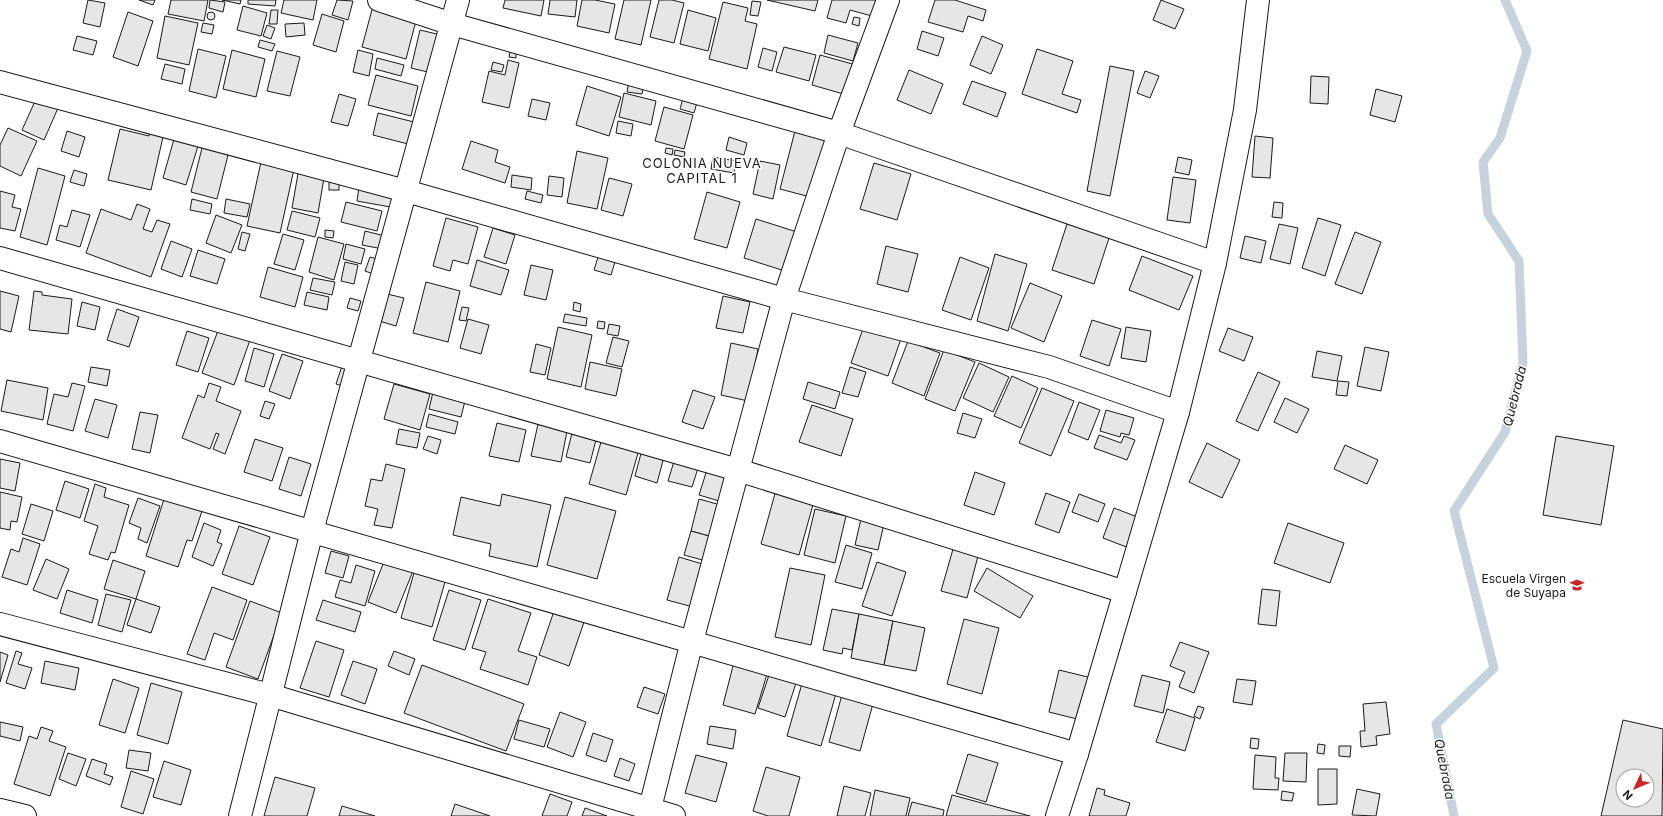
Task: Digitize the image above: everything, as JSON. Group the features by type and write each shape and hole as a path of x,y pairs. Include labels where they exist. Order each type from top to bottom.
{"street":[{"path":"379,0 452,24 839,133 1215,263"},
{"path":"240,816 312,531 458,0"},
{"path":"649,812 692,641 784,299 839,133 888,0"},
{"path":"1057,816 1077,754 1178,412 1215,263 1245,110 1258,0"},
{"path":"0,82 406,191 784,299 1049,367 1178,412"},
{"path":"0,258 738,470 1124,592"},
{"path":"0,441 1077,754"},
{"path":"0,624 270,695 649,812 674,816"},
{"path":"0,810 25,816"}],"building":[{"path":"88,0 105,3 100,27 83,23"},
{"path":"139,0 155,0 153,5"},
{"path":"171,0 208,0 204,21 168,14"},
{"path":"210,0 225,2 223,12 209,8"},
{"path":"222,0 241,0 240,4"},
{"path":"248,0 276,0 275,6 248,4"},
{"path":"284,0 317,0 313,20 281,13"},
{"path":"337,0 353,1 348,20 332,15"},
{"path":"505,0 544,0 541,16 503,8"},
{"path":"550,0 577,0 575,17 548,14"},
{"path":"582,0 595,0 615,4 609,33 577,26"},
{"path":"624,0 651,0 641,45 615,39"},
{"path":"659,0 672,0 684,3 674,43 650,37"},
{"path":"767,0 818,0 815,11"},
{"path":"832,0 876,0 872,16 850,10 846,23 827,18"},
{"path":"935,0 955,0 986,10 983,21 968,16 963,32 928,22"},
{"path":"1161,0 1184,9 1175,29 1153,20"},
{"path":"752,1 761,2 758,16 750,15"},
{"path":"374,2 418,13 406,59 362,47"},
{"path":"723,2 748,8 745,21 757,24 747,69 709,59"},
{"path":"243,6 267,13 261,36 237,30"},
{"path":"271,10 278,10 277,24 269,24"},
{"path":"688,10 716,18 708,51 680,44"},
{"path":"128,12 153,21 138,66 113,57"},
{"path":"209,12 213,12 215,16 213,20 209,20 207,18 207,14"},
{"path":"322,14 344,21 336,52 313,45"},
{"path":"165,16 198,23 189,65 157,58"},
{"path":"854,17 860,18 859,26 852,24"},
{"path":"203,23 214,25 212,34 201,32"},
{"path":"304,23 305,35 286,37 285,24"},
{"path":"267,25 275,28 271,39 263,36"},
{"path":"420,30 445,36 436,74 411,68"},
{"path":"922,31 944,38 938,56 917,49"},
{"path":"828,35 858,43 853,61 824,53"},
{"path":"77,36 97,41 93,55 73,50"},
{"path":"982,36 1003,45 991,74 970,65"},
{"path":"260,40 275,44 272,51 258,47"},
{"path":"784,47 816,55 809,81 776,72"},
{"path":"763,48 777,52 772,71 758,67"},
{"path":"198,49 226,56 216,98 189,91"},
{"path":"1037,49 1073,61 1062,94 1081,100 1077,113 1022,94"},
{"path":"232,50 265,59 256,97 223,89"},
{"path":"358,50 373,54 369,76 353,72"},
{"path":"277,51 300,57 290,96 267,91"},
{"path":"510,52 516,52 516,58 509,57"},
{"path":"820,55 856,65 847,95 812,85"},
{"path":"377,58 404,65 401,76 375,69"},
{"path":"508,60 519,63 509,108 482,102 489,71 505,75"},
{"path":"493,62 504,65 502,72 491,70"},
{"path":"165,64 185,69 182,84 161,79"},
{"path":"1110,66 1134,71 1110,196 1087,191"},
{"path":"909,70 943,84 931,114 897,100"},
{"path":"1145,71 1159,76 1150,98 1137,93"},
{"path":"376,75 418,86 411,116 368,105"},
{"path":"1311,76 1329,77 1328,104 1310,103"},
{"path":"629,79 644,82 642,94 627,92"},
{"path":"972,81 1006,93 997,117 963,104"},
{"path":"587,86 621,97 609,136 576,125"},
{"path":"1376,89 1402,96 1395,122 1370,115"},
{"path":"624,93 656,101 651,125 619,117"},
{"path":"339,94 356,99 348,126 331,122"},
{"path":"684,95 698,99 694,113 680,109"},
{"path":"36,99 58,108 44,140 22,130"},
{"path":"532,99 550,103 546,120 528,116"},
{"path":"664,107 693,115 684,149 655,141"},
{"path":"378,113 414,122 408,144 373,135"},
{"path":"618,121 633,124 631,136 616,133"},
{"path":"151,125 165,128 151,190 108,180 120,129 149,136"},
{"path":"796,127 831,136 814,198 780,189"},
{"path":"8,128 37,141 21,176 0,166 0,145"},
{"path":"67,131 85,137 79,157 61,151"},
{"path":"1255,136 1273,138 1270,178 1252,177"},
{"path":"729,137 747,143 744,155 726,150"},
{"path":"174,139 198,146 186,185 163,178"},
{"path":"471,141 498,150 495,162 510,167 505,183 462,169"},
{"path":"203,144 229,151 217,199 191,192"},
{"path":"666,148 673,149 672,155 665,153"},
{"path":"675,150 685,152 684,157 674,155"},
{"path":"577,151 608,158 597,209 567,203"},
{"path":"713,157 736,161 734,173 711,169"},
{"path":"1178,157 1192,160 1189,175 1175,172"},
{"path":"760,161 780,165 773,199 753,194"},
{"path":"261,162 294,169 280,233 247,226"},
{"path":"874,163 911,174 897,220 860,209"},
{"path":"38,168 65,176 47,245 20,237"},
{"path":"299,168 325,172 318,213 292,208"},
{"path":"74,170 87,174 84,186 70,182"},
{"path":"512,175 532,178 531,190 511,187"},
{"path":"549,176 564,178 562,197 547,195"},
{"path":"1173,177 1196,180 1190,223 1167,220"},
{"path":"329,178 339,178 339,190 329,190"},
{"path":"609,178 632,184 623,216 601,210"},
{"path":"359,187 399,195 396,208 357,201"},
{"path":"0,191 15,195 12,207 21,209 15,231 0,228"},
{"path":"527,191 543,195 541,203 525,199"},
{"path":"707,192 740,202 727,248 694,239"},
{"path":"192,199 212,204 210,214 190,210"},
{"path":"226,199 250,204 247,217 224,213"},
{"path":"346,202 382,211 377,231 341,222"},
{"path":"1274,202 1283,203 1282,218 1272,217"},
{"path":"137,204 150,209 143,229 152,232 157,220 170,224 151,277 86,253 101,209 131,220"},
{"path":"72,210 90,215 80,247 56,240 60,225 67,227"},
{"path":"292,211 320,218 315,237 287,230"},
{"path":"216,215 242,225 231,253 206,243"},
{"path":"1070,215 1112,229 1094,284 1052,270"},
{"path":"446,218 478,227 468,264 453,260 450,271 433,266"},
{"path":"1318,218 1341,225 1325,276 1302,268"},
{"path":"756,219 800,233 788,272 744,258"},
{"path":"1279,224 1298,228 1290,264 1270,259"},
{"path":"493,228 515,235 506,264 484,257"},
{"path":"325,230 334,231 333,238 325,237"},
{"path":"365,231 385,236 383,249 362,245"},
{"path":"242,232 250,234 245,251 238,249"},
{"path":"1355,232 1381,242 1362,294 1335,284"},
{"path":"283,234 304,240 295,270 274,264"},
{"path":"1245,236 1266,241 1261,263 1240,258"},
{"path":"318,237 344,244 334,280 309,272"},
{"path":"171,241 192,249 182,277 161,269"},
{"path":"346,244 365,249 361,264 343,259"},
{"path":"886,246 918,254 908,292 877,284"},
{"path":"198,250 225,259 217,284 190,276"},
{"path":"995,254 1027,264 1008,331 977,321"},
{"path":"1142,256 1193,276 1179,310 1129,290"},
{"path":"370,257 381,260 376,275 365,271"},
{"path":"598,257 615,262 611,275 594,270"},
{"path":"960,257 989,268 971,320 942,310"},
{"path":"477,260 509,270 501,295 470,286"},
{"path":"345,262 358,265 354,284 341,281"},
{"path":"531,265 553,270 546,300 524,295"},
{"path":"268,267 303,277 295,307 260,297"},
{"path":"313,278 335,282 332,295 310,290"},
{"path":"426,282 460,291 448,342 413,333"},
{"path":"1030,283 1062,296 1044,342 1011,328"},
{"path":"0,291 19,296 11,332 0,329"},
{"path":"34,291 42,292 42,295 72,299 68,334 29,330"},
{"path":"307,292 329,297 327,310 304,305"},
{"path":"383,293 404,298 396,326 376,320"},
{"path":"723,296 750,302 743,333 716,328"},
{"path":"350,298 361,301 358,311 347,308"},
{"path":"82,302 100,307 95,330 77,326"},
{"path":"574,302 581,304 580,312 573,310"},
{"path":"462,307 469,308 466,321 459,320"},
{"path":"117,309 139,317 129,347 107,340"},
{"path":"565,314 587,318 586,326 563,322"},
{"path":"468,319 489,325 481,354 460,348"},
{"path":"866,320 903,333 888,376 851,363"},
{"path":"1092,320 1121,329 1109,366 1080,356"},
{"path":"598,321 605,322 604,329 597,328"},
{"path":"609,324 620,326 618,336 607,334"},
{"path":"558,327 592,335 581,387 547,379"},
{"path":"1126,327 1151,331 1146,362 1121,358"},
{"path":"219,328 250,340 234,385 202,373"},
{"path":"1228,328 1253,337 1244,361 1219,351"},
{"path":"187,331 209,338 198,372 176,365"},
{"path":"613,337 629,341 622,367 606,363"},
{"path":"908,341 940,353 924,396 892,383"},
{"path":"731,343 758,349 748,401 721,395"},
{"path":"536,344 551,348 545,375 530,372"},
{"path":"1365,347 1389,352 1381,391 1357,386"},
{"path":"254,348 274,354 264,387 245,381"},
{"path":"944,350 975,362 955,411 925,399"},
{"path":"1317,351 1342,356 1337,381 1312,377"},
{"path":"282,354 303,361 290,399 269,391"},
{"path":"590,362 622,369 616,396 585,389"},
{"path":"343,363 356,367 349,388 336,384"},
{"path":"979,363 1009,377 993,412 963,398"},
{"path":"91,367 110,370 107,386 88,382"},
{"path":"850,367 866,372 858,397 842,393"},
{"path":"1258,372 1280,382 1258,431 1236,421"},
{"path":"1012,376 1038,388 1021,428 994,416"},
{"path":"7,380 48,388 43,420 1,411"},
{"path":"1338,381 1349,382 1347,396 1336,395"},
{"path":"808,382 840,392 835,409 803,399"},
{"path":"72,383 85,386 73,431 47,424 54,394 68,397"},
{"path":"209,383 221,387 216,401 241,411 225,454 213,449 219,434 216,433 210,449 182,438 198,395 204,398"},
{"path":"394,384 430,394 420,430 384,419"},
{"path":"1042,388 1074,401 1051,456 1019,443"},
{"path":"693,390 715,397 703,429 682,422"},
{"path":"433,392 465,401 461,417 429,409"},
{"path":"1285,398 1309,409 1297,433 1274,422"},
{"path":"95,399 117,405 108,438 85,431"},
{"path":"265,401 275,404 269,419 260,416"},
{"path":"1079,402 1100,410 1088,440 1068,432"},
{"path":"812,405 853,419 841,456 799,442"},
{"path":"1106,410 1134,418 1129,435 1121,433 1120,437 1100,431"},
{"path":"140,412 158,415 150,453 132,449"},
{"path":"963,413 982,419 975,438 957,433"},
{"path":"429,414 458,422 455,434 426,427"},
{"path":"497,423 526,430 519,462 489,456"},
{"path":"538,424 567,431 561,462 531,456"},
{"path":"574,425 598,432 590,463 566,457"},
{"path":"399,429 420,433 417,448 396,444"},
{"path":"603,435 640,446 626,495 589,484"},
{"path":"1099,435 1121,443 1124,436 1135,440 1127,460 1094,448"},
{"path":"428,436 441,440 437,454 423,449"},
{"path":"1556,436 1614,446 1601,525 1543,515"},
{"path":"255,439 283,448 272,481 244,472"},
{"path":"1207,443 1240,460 1222,498 1189,482"},
{"path":"1345,445 1378,460 1367,484 1334,469"},
{"path":"643,446 665,453 657,483 635,476"},
{"path":"289,457 311,464 301,496 279,489"},
{"path":"711,457 747,467 736,506 699,495"},
{"path":"675,458 699,465 692,487 668,481"},
{"path":"0,459 20,463 15,491 0,488"},
{"path":"386,464 405,469 392,528 374,525 378,509 365,506 371,479 382,481"},
{"path":"975,472 1005,483 994,515 964,505"},
{"path":"65,481 89,489 80,518 56,510"},
{"path":"95,484 106,488 104,497 129,505 115,553 111,552 108,560 89,554 98,526 84,521"},
{"path":"776,490 814,501 799,555 761,544"},
{"path":"0,492 22,497 17,522 11,521 10,530 0,528"},
{"path":"1046,493 1070,502 1059,533 1035,524"},
{"path":"502,494 551,505 537,567 489,556 491,544 453,535 461,497 500,506"},
{"path":"1079,494 1105,504 1098,522 1072,512"},
{"path":"565,497 616,511 597,579 547,565"},
{"path":"138,498 160,506 147,543 138,539 141,528 129,523"},
{"path":"164,499 202,511 192,541 187,540 178,567 146,556"},
{"path":"699,499 735,509 727,541 691,531"},
{"path":"31,504 53,511 44,541 22,534"},
{"path":"1114,508 1140,518 1129,548 1103,538"},
{"path":"815,509 846,516 835,563 804,555"},
{"path":"863,510 886,515 878,550 855,545"},
{"path":"204,523 221,530 217,542 222,544 213,566 192,557"},
{"path":"1288,523 1344,543 1330,583 1274,563"},
{"path":"239,526 270,537 253,585 222,574"},
{"path":"691,531 727,541 721,565 684,555"},
{"path":"23,538 40,544 27,585 2,577 11,549 19,552"},
{"path":"846,545 872,553 862,589 835,582"},
{"path":"953,549 978,556 967,598 941,591"},
{"path":"331,551 349,556 343,578 325,573"},
{"path":"679,557 719,569 708,611 667,600"},
{"path":"46,559 69,569 57,599 33,590"},
{"path":"385,559 413,571 396,613 368,602"},
{"path":"113,560 145,571 136,599 104,589"},
{"path":"877,562 906,572 892,616 862,606"},
{"path":"356,565 375,571 365,606 335,597 340,580 351,583"},
{"path":"790,568 825,575 811,645 775,637"},
{"path":"987,568 1033,596 1020,618 974,591"},
{"path":"414,573 445,582 432,627 401,618"},
{"path":"212,587 247,600 233,640 214,633 205,660 187,654"},
{"path":"1262,589 1280,591 1276,626 1258,624"},
{"path":"67,590 98,600 92,623 60,613"},
{"path":"449,590 481,600 465,650 433,640"},
{"path":"106,594 131,600 122,632 98,625"},
{"path":"136,599 160,607 151,633 127,625"},
{"path":"488,599 531,613 518,651 537,657 528,685 480,669 486,652 472,648"},
{"path":"323,600 361,612 355,632 316,620"},
{"path":"250,601 282,613 258,679 226,667"},
{"path":"832,609 859,614 852,650 843,648 842,654 823,650"},
{"path":"554,611 584,622 569,666 539,655"},
{"path":"859,614 893,621 884,665 851,658"},
{"path":"964,619 999,628 982,694 947,684"},
{"path":"893,621 925,628 916,671 884,665"},
{"path":"316,641 344,650 329,697 300,688"},
{"path":"1180,642 1209,652 1194,693 1179,687 1185,672 1170,666"},
{"path":"16,651 22,653 18,664 32,668 25,689 6,683"},
{"path":"394,651 415,659 409,675 388,666"},
{"path":"0,652 8,655 0,682"},
{"path":"45,661 79,668 75,690 41,683"},
{"path":"353,661 377,669 365,704 341,695"},
{"path":"734,662 768,671 755,714 723,705"},
{"path":"422,665 524,704 506,751 404,713"},
{"path":"1059,670 1096,679 1085,721 1049,712"},
{"path":"769,675 796,683 785,717 758,708"},
{"path":"1142,675 1170,682 1163,713 1134,706"},
{"path":"113,679 139,688 125,733 99,725"},
{"path":"1237,679 1256,681 1252,705 1233,702"},
{"path":"803,680 837,690 821,746 787,736"},
{"path":"151,683 182,692 168,744 137,735"},
{"path":"644,687 665,694 658,714 637,707"},
{"path":"843,691 874,700 860,751 829,742"},
{"path":"1386,702 1390,734 1376,736 1377,745 1361,747 1360,731 1365,731 1363,704"},
{"path":"1198,706 1204,708 1200,719 1194,716"},
{"path":"1167,709 1195,718 1185,751 1156,742"},
{"path":"560,712 586,722 573,757 547,747"},
{"path":"519,720 550,729 544,747 514,739"},
{"path":"1623,720 1663,729 1662,816 1601,816"},
{"path":"0,722 23,727 20,741 0,736"},
{"path":"710,726 736,730 733,749 707,744"},
{"path":"41,727 53,731 49,741 66,747 50,796 14,784 29,736 37,739"},
{"path":"593,733 613,740 606,762 586,755"},
{"path":"1251,738 1259,739 1258,749 1250,748"},
{"path":"1318,744 1325,745 1324,754 1317,753"},
{"path":"1339,746 1351,746 1350,757 1339,756"},
{"path":"129,750 151,753 148,771 126,768"},
{"path":"68,753 86,759 76,786 59,779"},
{"path":"1285,753 1307,753 1306,782 1283,781"},
{"path":"968,754 998,763 986,802 956,793"},
{"path":"696,755 727,763 716,802 685,793"},
{"path":"1255,755 1276,757 1275,778 1279,778 1278,790 1253,789"},
{"path":"620,758 635,764 629,781 614,776"},
{"path":"92,759 107,764 104,774 113,777 110,785 86,776"},
{"path":"164,761 191,770 181,805 153,797"},
{"path":"766,767 800,777 789,816 768,816 753,811"},
{"path":"1318,769 1337,769 1337,804 1318,805"},
{"path":"131,771 154,779 143,814 121,807"},
{"path":"275,777 315,788 307,816 264,816"},
{"path":"844,786 871,793 865,816 837,816"},
{"path":"1097,788 1105,790 1104,795 1130,803 1126,816 1089,816"},
{"path":"1357,789 1380,794 1376,816 1352,815"},
{"path":"875,790 910,798 906,816 870,816"},
{"path":"1282,791 1294,793 1292,801 1281,800"},
{"path":"550,794 572,802 567,816 542,816"},
{"path":"952,795 1030,816 946,816"},
{"path":"912,802 944,810 943,816 908,816"},
{"path":"455,804 490,816 451,816"},
{"path":"342,806 375,816 339,816"},
{"path":"585,808 607,816 582,816"}],"waterway":[{"name":"Quebrada","path":"1454,816 1436,724 1494,668 1454,511 1505,432 1523,363 1519,261 1488,214 1483,162 1500,138 1527,51 1505,0"}],"place":[{"name":"Escuela Virgen de Suyapa","path":"1577,585"}],"district":[{"name":"COLONIA NUEVA CAPITAL 1","path":"702,170"}]}
